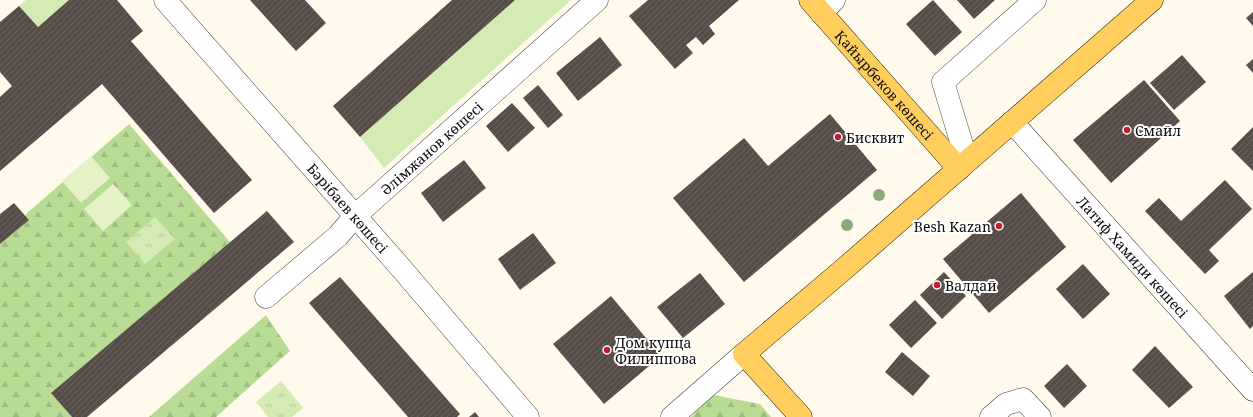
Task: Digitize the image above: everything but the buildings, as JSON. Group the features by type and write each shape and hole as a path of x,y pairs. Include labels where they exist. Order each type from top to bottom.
{"main road":[{"path":"801,417 744,354 1152,0"},
{"name":"Қайырбеков көшесі","path":"822,4 963,165"}],"street":[{"name":"Бәрібаев көшесі","path":"165,0 355,216 528,417"},
{"name":"Әлімжанов көшесі","path":"266,297 338,236 355,216 597,0"},
{"path":"963,165 943,82 1035,0"},
{"name":"Латиф Хамиди көшесі","path":"1012,122 1253,390"},
{"path":"672,417 744,354"},
{"path":"991,417 1006,404 1023,399 1040,417"}],"green space":[{"path":"26,0 69,0 38,27 19,6"},
{"path":"515,0 571,0 384,168 360,137"},
{"path":"129,124 230,242 52,393 72,417 0,417 0,244 29,220 25,215"},
{"path":"91,156 110,178 81,203 62,181"},
{"path":"113,184 132,205 103,231 84,209"},
{"path":"155,217 175,239 145,264 126,242"},
{"path":"266,315 290,351 216,417 149,417"},
{"path":"281,381 303,408 292,417 268,417 256,402"},
{"path":"713,395 760,404 771,417 691,417"}],"place":[{"name":"Смайл","path":"1127,130"},
{"name":"Бисквит","path":"838,137"},
{"name":"Besh Kazan","path":"999,226"},
{"name":"Валдай","path":"937,285"},
{"name":"Дом купца Филиппова","path":"607,350"}]}
